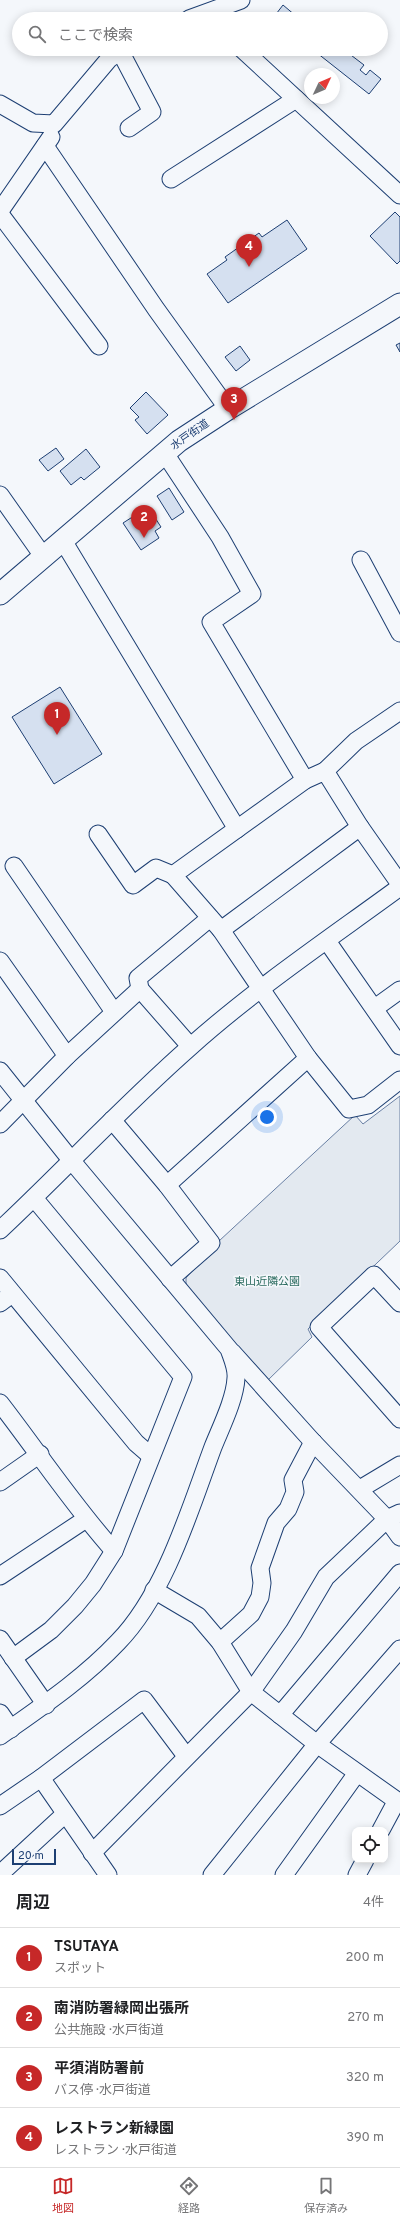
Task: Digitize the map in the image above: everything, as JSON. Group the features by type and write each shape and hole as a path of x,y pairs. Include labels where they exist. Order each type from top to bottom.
{"main road":[{"name":"水戸街道","path":"0,594 164,452 228,409 400,304"}],"street":[{"path":"204,12 241,0"},
{"path":"99,346 0,213 45,146 52,134 54,124 109,59 113,56"},
{"path":"125,56 152,112 128,128"},
{"path":"250,56 400,195"},
{"path":"171,180 296,99"},
{"path":"0,104 33,123 54,124"},
{"path":"45,146 130,271 228,409"},
{"path":"164,452 220,537 252,594 211,622 305,780"},
{"path":"0,495 44,556"},
{"path":"62,539 237,829"},
{"path":"361,560 400,633"},
{"path":"173,874 305,780 325,772 356,741 400,711"},
{"path":"325,772 360,827 400,884"},
{"path":"190,1046 140,989 138,978 215,924 360,827"},
{"path":"98,834 133,885 156,868 173,874 215,924 261,988 308,1058 349,1109 368,1105 400,1080"},
{"path":"14,866 114,1012"},
{"path":"0,1230 190,1046 261,988 400,887"},
{"path":"327,941 400,1046"},
{"path":"0,961 67,1056"},
{"path":"0,1124 67,1056 140,989"},
{"path":"375,1008 400,990"},
{"path":"167,1186 308,1058"},
{"path":"0,1071 71,1160 228,1349 313,1442 360,1490 394,1516 400,1537"},
{"path":"112,1120 167,1186 211,1243 170,1279"},
{"path":"13,1658 51,1630 75,1606 93,1584 114,1551 183,1377 34,1198"},
{"path":"400,1303 374,1275 319,1327 400,1419"},
{"path":"0,1278 6,1298 136,1443 151,1456"},
{"path":"0,1713 6,1733 46,1705 119,1642 140,1614 154,1590 178,1540 233,1391 236,1378 235,1364 228,1349"},
{"path":"0,1403 40,1454 86,1519 114,1551"},
{"path":"220,1642 251,1614 260,1597 262,1582 260,1568 276,1523 288,1509 295,1492 293,1480 313,1442"},
{"path":"0,1482 40,1454"},
{"path":"360,1490 400,1465"},
{"path":"92,1853 186,1756 251,1692 294,1631 326,1577 394,1516"},
{"path":"0,1576 86,1519"},
{"path":"280,1715 400,1573"},
{"path":"154,1590 198,1616 220,1642 251,1692 317,1744 398,1803 383,1827"},
{"path":"0,1639 46,1705"},
{"path":"212,1875 317,1744 400,1649"},
{"path":"0,1806 41,1778 144,1700 186,1756"},
{"path":"284,1875 357,1773"},
{"path":"41,1778 108,1875"},
{"path":"0,1874 65,1814"},
{"path":"357,1875 363,1863"}],"green space":[{"name":"東山近隣公園","path":"400,1096 400,1241 308,1329 312,1337 266,1382 186,1286 186,1278 219,1241 355,1115 363,1124"}],"building":[{"path":"283,5 291,12 278,12"},
{"path":"321,56 352,56 364,65 360,70 366,75 370,70 381,79 369,94 340,71 340,68 336,68"},
{"path":"395,212 400,217 400,261 397,264 370,236"},
{"path":"287,220 307,249 228,303 207,274 227,260 225,257 259,233 262,237"},
{"path":"400,343 400,352 396,345"},
{"path":"240,346 250,360 236,371 225,357"},
{"path":"146,392 168,415 147,434 135,420 139,417 130,408"},
{"path":"56,448 64,459 48,471 39,460"},
{"path":"86,449 100,467 84,480 81,477 71,485 60,471"},
{"path":"169,488 184,512 172,520 157,496"},
{"path":"148,507 161,527 155,531 159,538 141,550 123,523"},
{"path":"60,687 102,754 54,784 12,717"}],"place":[{"name":"レストラン新緑園","path":"249,267"},
{"name":"平須消防署前","path":"234,420"},
{"name":"南消防署緑岡出張所","path":"144,538"},
{"name":"TSUTAYA","path":"57,735"}]}
